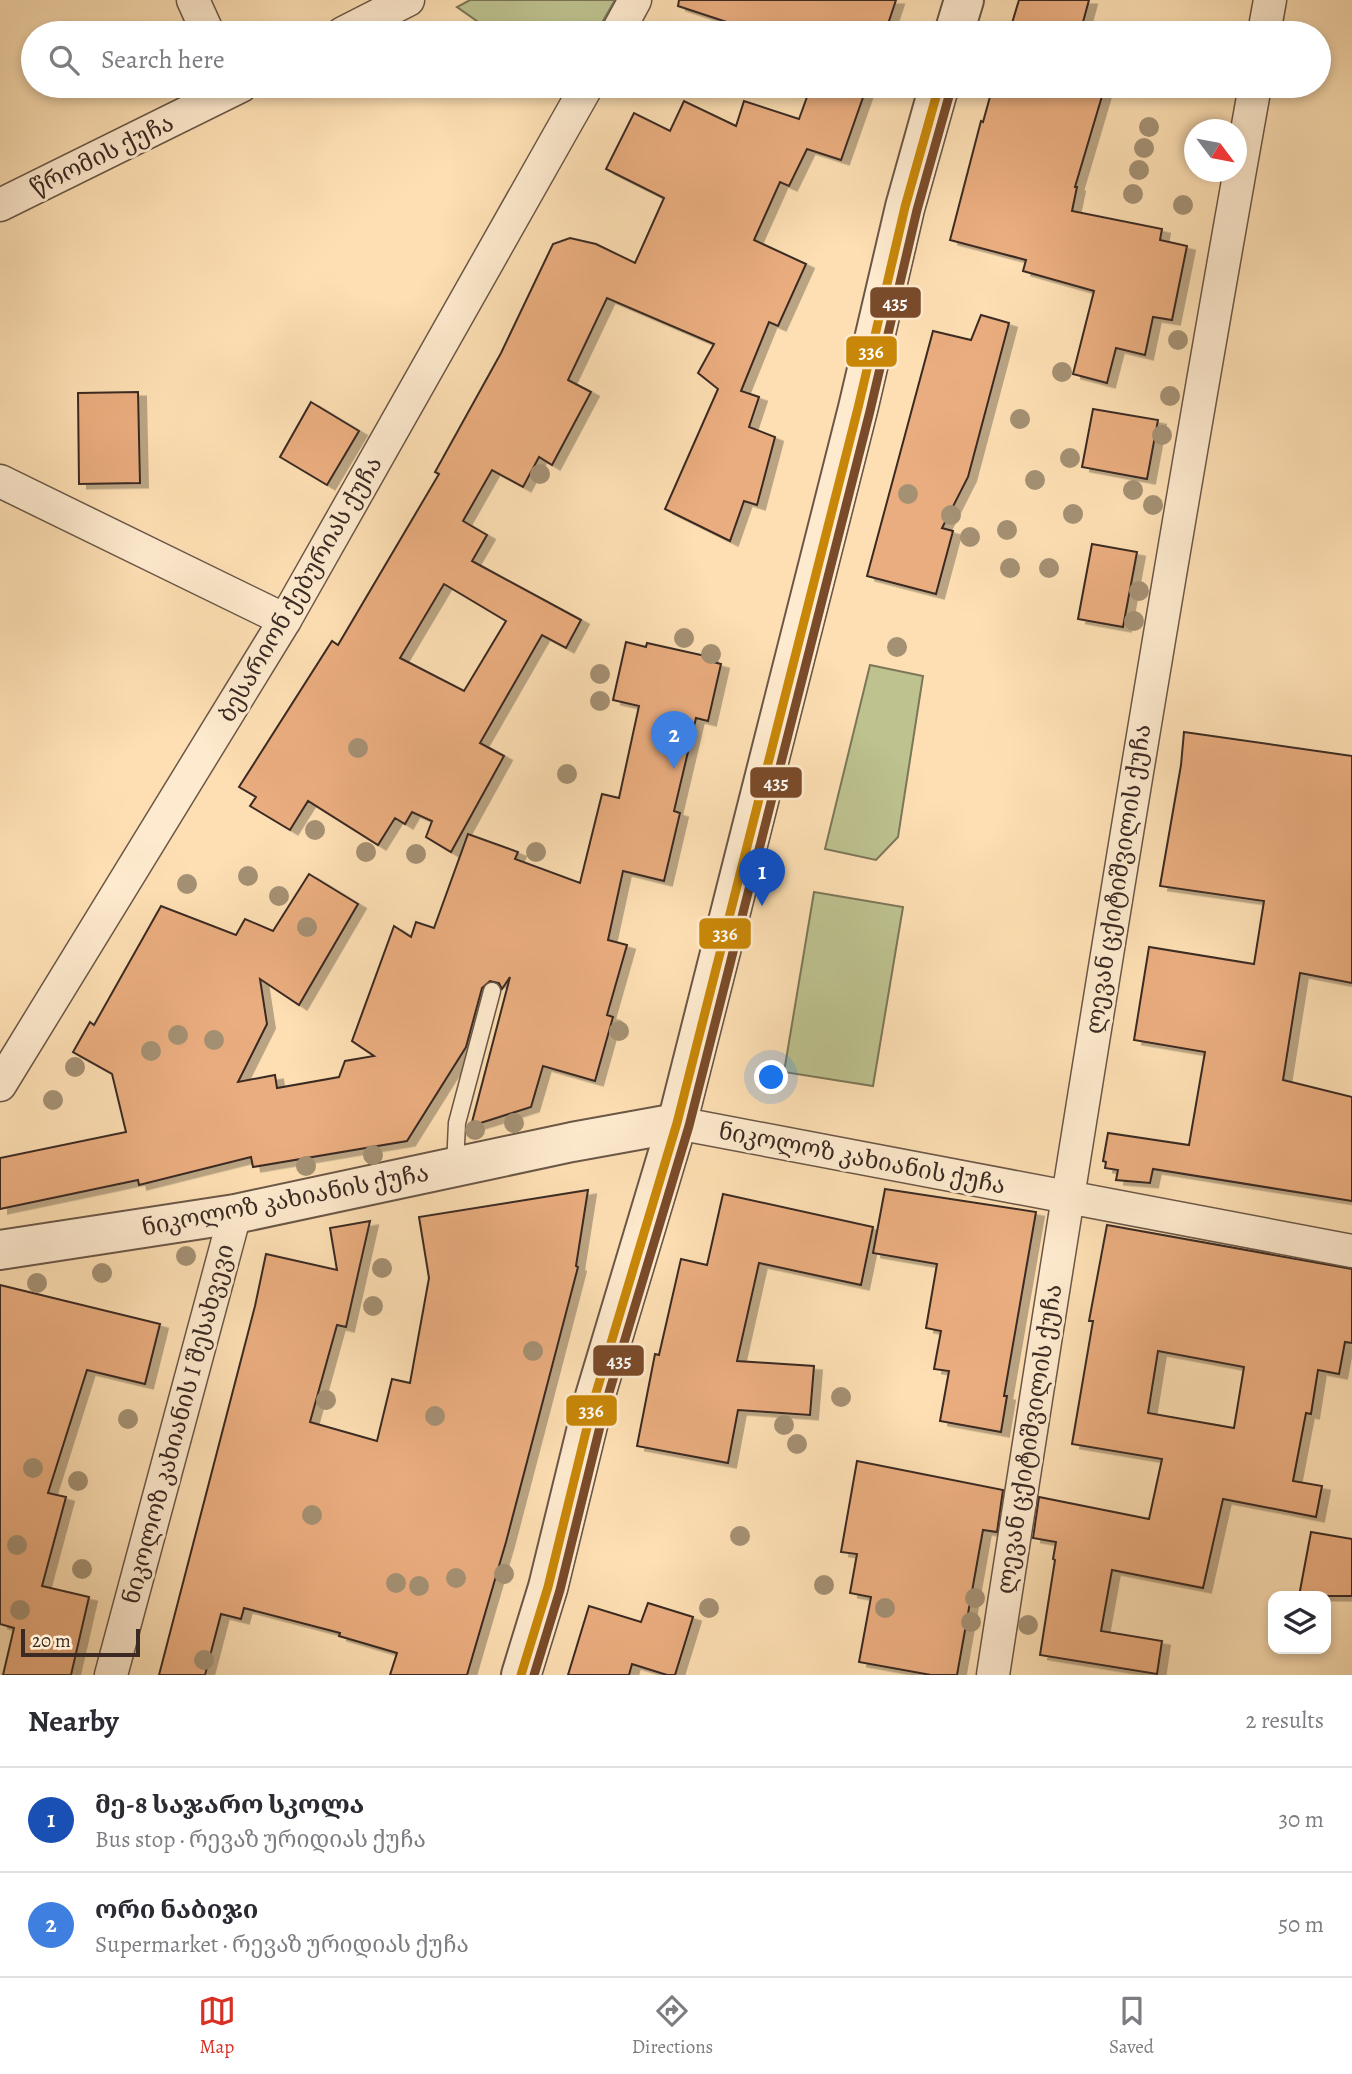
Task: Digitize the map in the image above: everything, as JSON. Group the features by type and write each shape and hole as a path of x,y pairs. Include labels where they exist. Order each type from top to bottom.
{"street":[{"path":"193,0 203,21"},
{"path":"367,21 408,0"},
{"path":"624,21 635,0"},
{"path":"958,21 964,0"},
{"path":"1267,21 1270,0"},
{"name":"წრომის ქუჩა","path":"0,205 213,98"},
{"name":"ბესარიონ ქებურიას ქუჩა","path":"0,1085 285,620 580,98"},
{"path":"521,1675 548,1587 593,1402 677,1123 858,408 905,207 936,98"},
{"name":"ლევან ცქიტიშვილის ქუჩა","path":"993,1675 1148,697 1253,98"},
{"path":"0,481 285,620"},
{"name":"ნიკოლოზ კახიანის ქუჩა","path":"0,1250 235,1214 677,1123 1352,1251"},
{"name":"ნიკოლოზ კახიანის I შესახვევი","path":"111,1675 235,1214"}],"lane":[{"path":"455,1167 457,1123 492,991"}],"green space":[{"path":"470,0 615,0 603,21 477,21 457,7"},
{"path":"870,665 923,676 898,837 876,860 825,849"},
{"path":"814,892 903,907 873,1086 784,1072"}],"building":[{"path":"679,0 896,0 889,21 724,21 678,6"},
{"path":"1019,0 1089,0 1083,21 1013,21"},
{"path":"807,98 863,98 841,160 807,149 789,186 780,182 754,240 806,264 778,326 769,322 741,391 759,397 749,427 775,437 757,505 744,501 730,541 665,509 718,389 698,373 714,344 607,298 568,380 591,392 552,465 539,457 523,487 492,470 463,521 487,535 472,561 581,620 566,648 542,635 480,743 504,756 451,852 426,837 432,821 412,812 405,824 395,818 378,845 308,801 290,830 250,806 256,797 239,787 332,641 338,645 439,474 435,472 501,353 553,244 570,238 596,244 635,263 664,198 606,169 634,113 670,131 684,101 736,126 744,101 799,119","holes":["444,584 506,621 464,691 400,658"]},
{"path":"990,98 1101,98 1075,187 1072,211 1162,229 1160,240 1187,246 1172,320 1153,317 1145,355 1116,348 1107,383 1073,374 1094,291 1023,271 1026,260 950,240 981,121 983,122"},
{"path":"981,315 1009,323 968,477 942,528 953,531 936,594 867,576 933,331 971,340"},
{"path":"138,392 140,483 79,484 78,393"},
{"path":"311,402 359,431 327,485 280,457"},
{"path":"1093,409 1158,420 1147,479 1082,467"},
{"path":"1092,544 1137,552 1123,627 1078,619"},
{"path":"626,642 646,647 647,643 710,657 709,661 721,664 708,721 696,718 674,811 680,813 664,881 623,871 608,940 627,945 607,1015 613,1017 595,1081 543,1066 531,1107 471,1126 510,977 502,989 499,983 490,981 482,988 466,1047 407,1141 253,1167 251,1157 139,1185 138,1180 0,1209 0,1158 126,1132 112,1074 73,1052 90,1022 94,1025 161,906 236,935 245,919 273,931 309,874 358,904 299,1005 260,979 267,1024 238,1082 275,1075 277,1088 339,1077 345,1061 374,1056 352,1041 394,926 411,937 416,922 434,928 468,834 518,852 515,859 580,883 602,794 619,798 639,706 613,700"},
{"path":"1184,732 1352,756 1352,983 1300,973 1283,1080 1352,1097 1352,1201 1153,1169 1150,1183 1116,1180 1118,1170 1105,1168 1106,1162 1103,1161 1108,1133 1189,1145 1205,1052 1134,1040 1149,947 1254,964 1264,901 1160,886 1181,765"},
{"path":"885,1189 1036,1212 1004,1396 1007,1396 1001,1432 940,1421 949,1371 934,1369 941,1331 926,1328 937,1264 873,1253"},
{"path":"588,1190 576,1266 578,1267 506,1542 467,1675 390,1675 397,1653 339,1636 340,1633 244,1608 241,1619 221,1614 205,1675 159,1675 255,1306 266,1254 337,1270 330,1228 370,1221 346,1327 337,1325 310,1422 377,1441 392,1379 410,1383 429,1278 419,1217"},
{"path":"723,1194 873,1227 861,1285 759,1263 737,1361 814,1366 810,1415 738,1410 728,1463 637,1446 655,1354 659,1355 681,1259 707,1265"},
{"path":"1107,1225 1352,1269 1352,1343 1345,1342 1339,1374 1318,1370 1311,1414 1306,1413 1293,1481 1322,1486 1316,1517 1223,1499 1203,1588 1112,1570 1101,1631 1162,1641 1157,1674 1040,1655 1056,1542 1033,1538 1039,1497 1149,1519 1162,1459 1072,1444 1093,1321 1089,1321","holes":["1158,1351 1244,1367 1234,1428 1148,1413"]},
{"path":"0,1285 160,1324 145,1384 87,1370 48,1493 66,1497 42,1586 89,1597 71,1675 3,1675 14,1628 0,1624"},
{"path":"857,1461 1003,1490 997,1532 983,1530 957,1675 931,1675 859,1662 871,1597 850,1593 857,1554 841,1552"},
{"path":"1311,1532 1352,1539 1352,1596 1331,1596 1331,1591 1300,1591"},
{"path":"648,1603 693,1617 675,1675 632,1664 629,1675 568,1675 589,1606 641,1622"}],"transit line":[{"name":"336","path":"521,1675 548,1587 593,1403 677,1123 858,408 905,207 936,98"},
{"name":"435","path":"534,1675 560,1590 605,1406 689,1126 870,411 917,210 948,98"}],"place":[{"name":"ორი ნაბიჯი","path":"674,769"},
{"name":"მე-8 საჯარო სკოლა","path":"762,906"}]}
